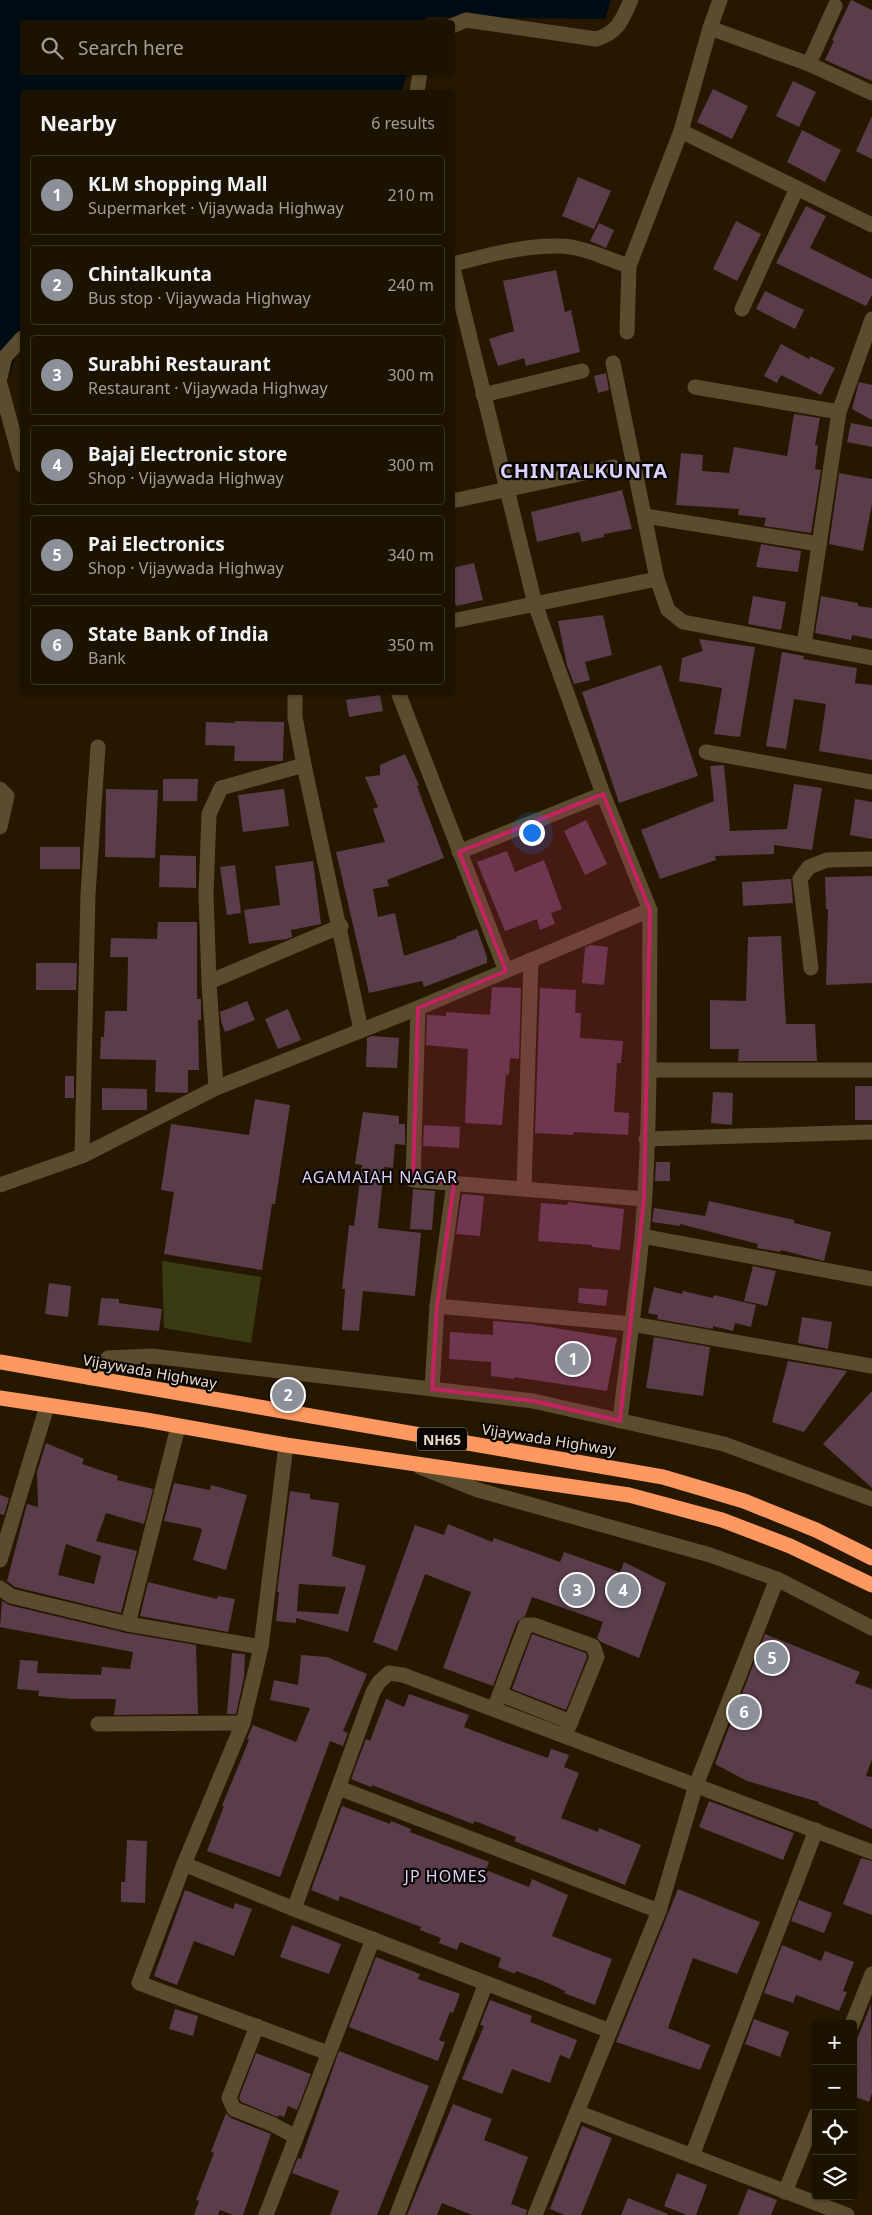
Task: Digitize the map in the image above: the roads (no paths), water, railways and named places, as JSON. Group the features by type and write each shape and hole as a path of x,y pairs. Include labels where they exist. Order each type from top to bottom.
{"highway":[{"name":"Vijaywada Highway","path":"0,1362 663,1477 744,1501 816,1530 872,1558"},
{"name":"NH65","path":"0,1398 146,1420 286,1445 637,1498 722,1520 790,1546 872,1585"}],"street":[{"path":"455,25 466,20 596,39 609,35 622,22 631,0"},
{"path":"627,332 629,266 681,131 710,28 720,0"},
{"path":"809,64 835,6"},
{"path":"710,28 809,64 872,93"},
{"path":"417,90 420,75"},
{"path":"681,131 872,225"},
{"path":"742,309 797,188"},
{"path":"455,263 512,251 559,246 574,248 629,266"},
{"path":"455,276 535,604 603,794 650,910 649,1070 642,1236 620,1421"},
{"path":"804,645 839,412 872,319"},
{"path":"0,378 5,358 20,340"},
{"path":"613,362 657,579 668,610 683,622 872,658"},
{"path":"484,395 582,371"},
{"path":"0,384 20,458"},
{"path":"695,386 839,412"},
{"path":"455,499 613,467"},
{"path":"645,516 819,544"},
{"path":"455,620 657,579"},
{"path":"295,695 295,717 304,766 341,926 362,1030"},
{"path":"399,695 506,971"},
{"path":"82,1156 88,894 98,747"},
{"path":"706,752 872,782"},
{"path":"216,1088 208,982 206,894 209,814 221,788 304,766"},
{"path":"0,789 7,796 0,827"},
{"path":"459,852 603,794"},
{"path":"811,968 800,879 809,866 827,860 872,858"},
{"path":"0,1185 82,1156 216,1088 418,1008 650,910"},
{"path":"208,982 341,926"},
{"path":"524,1189 532,960"},
{"path":"418,1008 413,1180 644,1199"},
{"path":"649,1070 872,1070"},
{"path":"646,1139 872,1132"},
{"path":"432,1389 437,1306 454,1183"},
{"path":"642,1236 872,1278"},
{"path":"437,1306 632,1324 872,1366"},
{"path":"90,1378 108,1358 152,1356 533,1401 724,1444 872,1499"},
{"path":"0,1560 48,1406"},
{"path":"128,1624 178,1427"},
{"path":"286,1445 261,1647 244,1723 184,1864 139,1983 328,2054"},
{"path":"410,1463 478,1490 710,1555 777,1579 872,1628"},
{"path":"538,2214 577,2112 659,1911 696,1785 777,1579"},
{"path":"0,1588 11,1596 128,1624 261,1647"},
{"path":"494,1709 526,1625 534,1625 593,1646 597,1657 568,1729"},
{"path":"294,1909 340,1788 372,1692 379,1682 389,1674 403,1675 494,1709 568,1729"},
{"path":"500,1694 568,1729 696,1785 872,1852"},
{"path":"98,1724 244,1723"},
{"path":"340,1788 659,1911"},
{"path":"692,2156 816,1830"},
{"path":"184,1864 294,1909 610,2031"},
{"path":"268,2214 373,1939"},
{"path":"854,2020 872,1974"},
{"path":"397,2215 486,1983"},
{"path":"257,2026 229,2098 234,2109 272,2124 296,2137"},
{"path":"577,2112 847,2215"},
{"path":"785,2192 812,2125"}],"place":[{"name":"KLM shopping Mall","path":"573,1359"},
{"name":"Chintalkunta","path":"288,1395"},
{"name":"Surabhi Restaurant","path":"577,1590"},
{"name":"Bajaj Electronic store","path":"623,1590"},
{"name":"Pai Electronics","path":"772,1658"},
{"name":"State Bank of India","path":"744,1712"}],"district":[{"name":"CHINTALKUNTA","path":"584,470"},
{"name":"AGAMAIAH NAGAR","path":"380,1177"},
{"name":"JP HOMES","path":"446,1876"}]}
